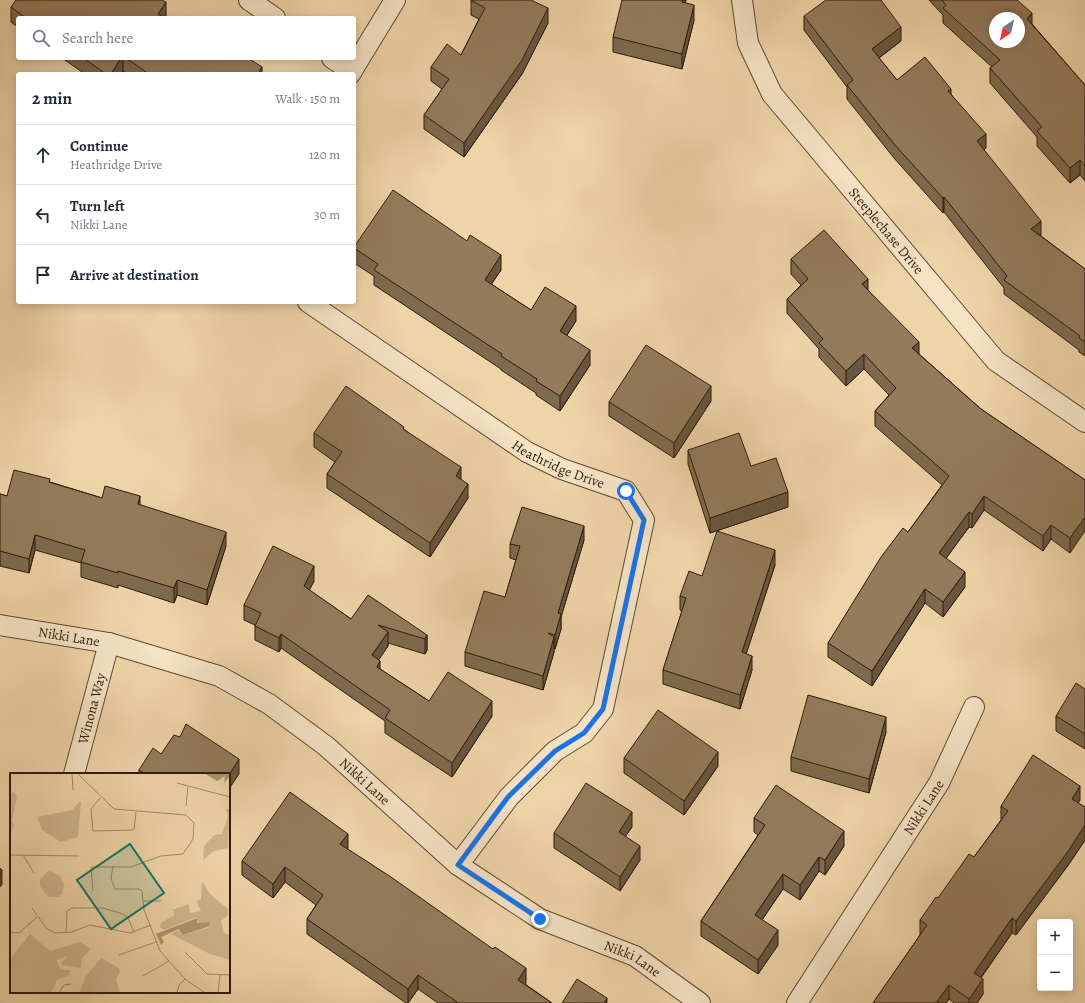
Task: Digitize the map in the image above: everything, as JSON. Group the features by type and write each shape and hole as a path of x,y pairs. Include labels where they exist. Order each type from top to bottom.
{"street":[{"path":"249,0 272,16"},
{"path":"352,72 396,0"},
{"name":"Steeplechase Drive","path":"742,0 748,43 772,94 996,361 1085,422"},
{"path":"335,60 350,72"},
{"name":"Heathridge Drive","path":"311,304 527,452 562,469 626,491 644,520 603,709 584,733 555,751 508,797 458,865"},
{"name":"Nikki Lane","path":"0,625 109,643 219,676 269,704 326,746 458,865 540,919 635,956 700,1003"},
{"name":"Winona Way","path":"74,773 109,643"},
{"name":"Nikki Lane","path":"797,1003 939,783 974,707"}],"building":[{"path":"16,0 162,0 166,2 158,14 161,16 23,16 11,7"},
{"path":"471,0 531,0 548,8 522,60 464,143 424,115 449,79 431,67 447,44 461,55 485,8"},
{"path":"622,0 682,0 682,2 694,5 682,54 613,37"},
{"path":"826,0 881,0 901,27 872,49 897,80 925,57 951,89 948,91 986,134 977,141 1041,221 1031,229 1085,269 1085,342 1079,338 1080,336 1004,280 1007,276 944,197 943,198 894,144 847,85 853,80 804,16"},
{"path":"942,0 1017,0 1032,13 1027,19 1085,85 1085,166 1080,160 1070,168 1037,131 1042,127 990,68 1000,60 943,8 946,5"},
{"path":"86,60 120,60 112,72 103,72"},
{"path":"129,60 251,60 262,67 259,72 146,72"},
{"path":"393,190 467,241 470,235 501,255 485,280 531,310 545,287 576,306 560,331 590,350 560,396 501,356 502,354 374,270 378,264 356,249 356,244"},
{"path":"824,230 868,279 862,284 919,342 912,348 981,409 1085,480 1085,517 1070,538 1051,525 1043,536 984,496 972,514 969,512 939,553 965,572 943,602 925,589 872,671 828,643 881,557 903,528 908,532 949,476 875,411 896,388 864,354 846,371 819,343 823,339 787,299 808,279 791,259"},
{"path":"646,345 711,386 674,443 609,402"},
{"path":"346,386 404,427 403,429 461,467 456,476 468,484 430,543 327,474 342,452 314,433"},
{"path":"739,433 751,466 776,458 788,492 710,518 688,450"},
{"path":"14,470 50,479 49,482 102,498 105,486 140,496 138,504 226,532 207,590 177,580 174,588 118,571 118,573 81,562 85,550 35,535 29,559 0,551 0,494 7,496"},
{"path":"522,507 584,526 558,613 561,614 555,635 548,633 554,637 543,676 465,652 484,591 505,597 520,546 510,544"},
{"path":"717,531 775,550 742,652 752,656 740,695 663,670 686,598 680,596 689,571 702,576"},
{"path":"273,546 314,566 304,586 351,619 368,595 427,635 425,639 378,625 388,632 372,655 380,661 377,667 429,701 448,672 492,701 452,763 385,718 390,710 281,634 279,638 255,626 261,613 244,605"},
{"path":"1076,683 1085,689 1085,734 1056,716"},
{"path":"808,695 886,717 869,779 791,757"},
{"path":"658,710 718,752 684,801 624,758"},
{"path":"186,724 239,759 230,773 144,773 139,770 153,748 161,754 174,735 180,737"},
{"path":"1033,755 1080,786 1072,799 1085,807 1085,825 1069,850 1016,921 1012,918 974,973 983,979 969,999 949,985 936,1003 873,1003 927,925 920,920 936,897 938,898 969,854 974,857 1008,811 1001,806"},
{"path":"586,783 632,812 619,832 640,846 620,877 554,833"},
{"path":"776,785 844,831 825,860 819,857 800,885 783,874 755,915 778,930 758,960 701,921 765,825 754,818"},
{"path":"290,792 348,834 340,844 391,877 493,949 495,947 526,968 518,980 552,1003 456,1003 457,1002 418,975 408,989 307,919 323,895 285,867 273,884 242,861"},
{"path":"577,979 607,998 604,1003 562,1003"}],"route":[{"path":"540,919 458,865 508,797 555,751 584,733 603,709 639,551 644,520 626,491"}]}
